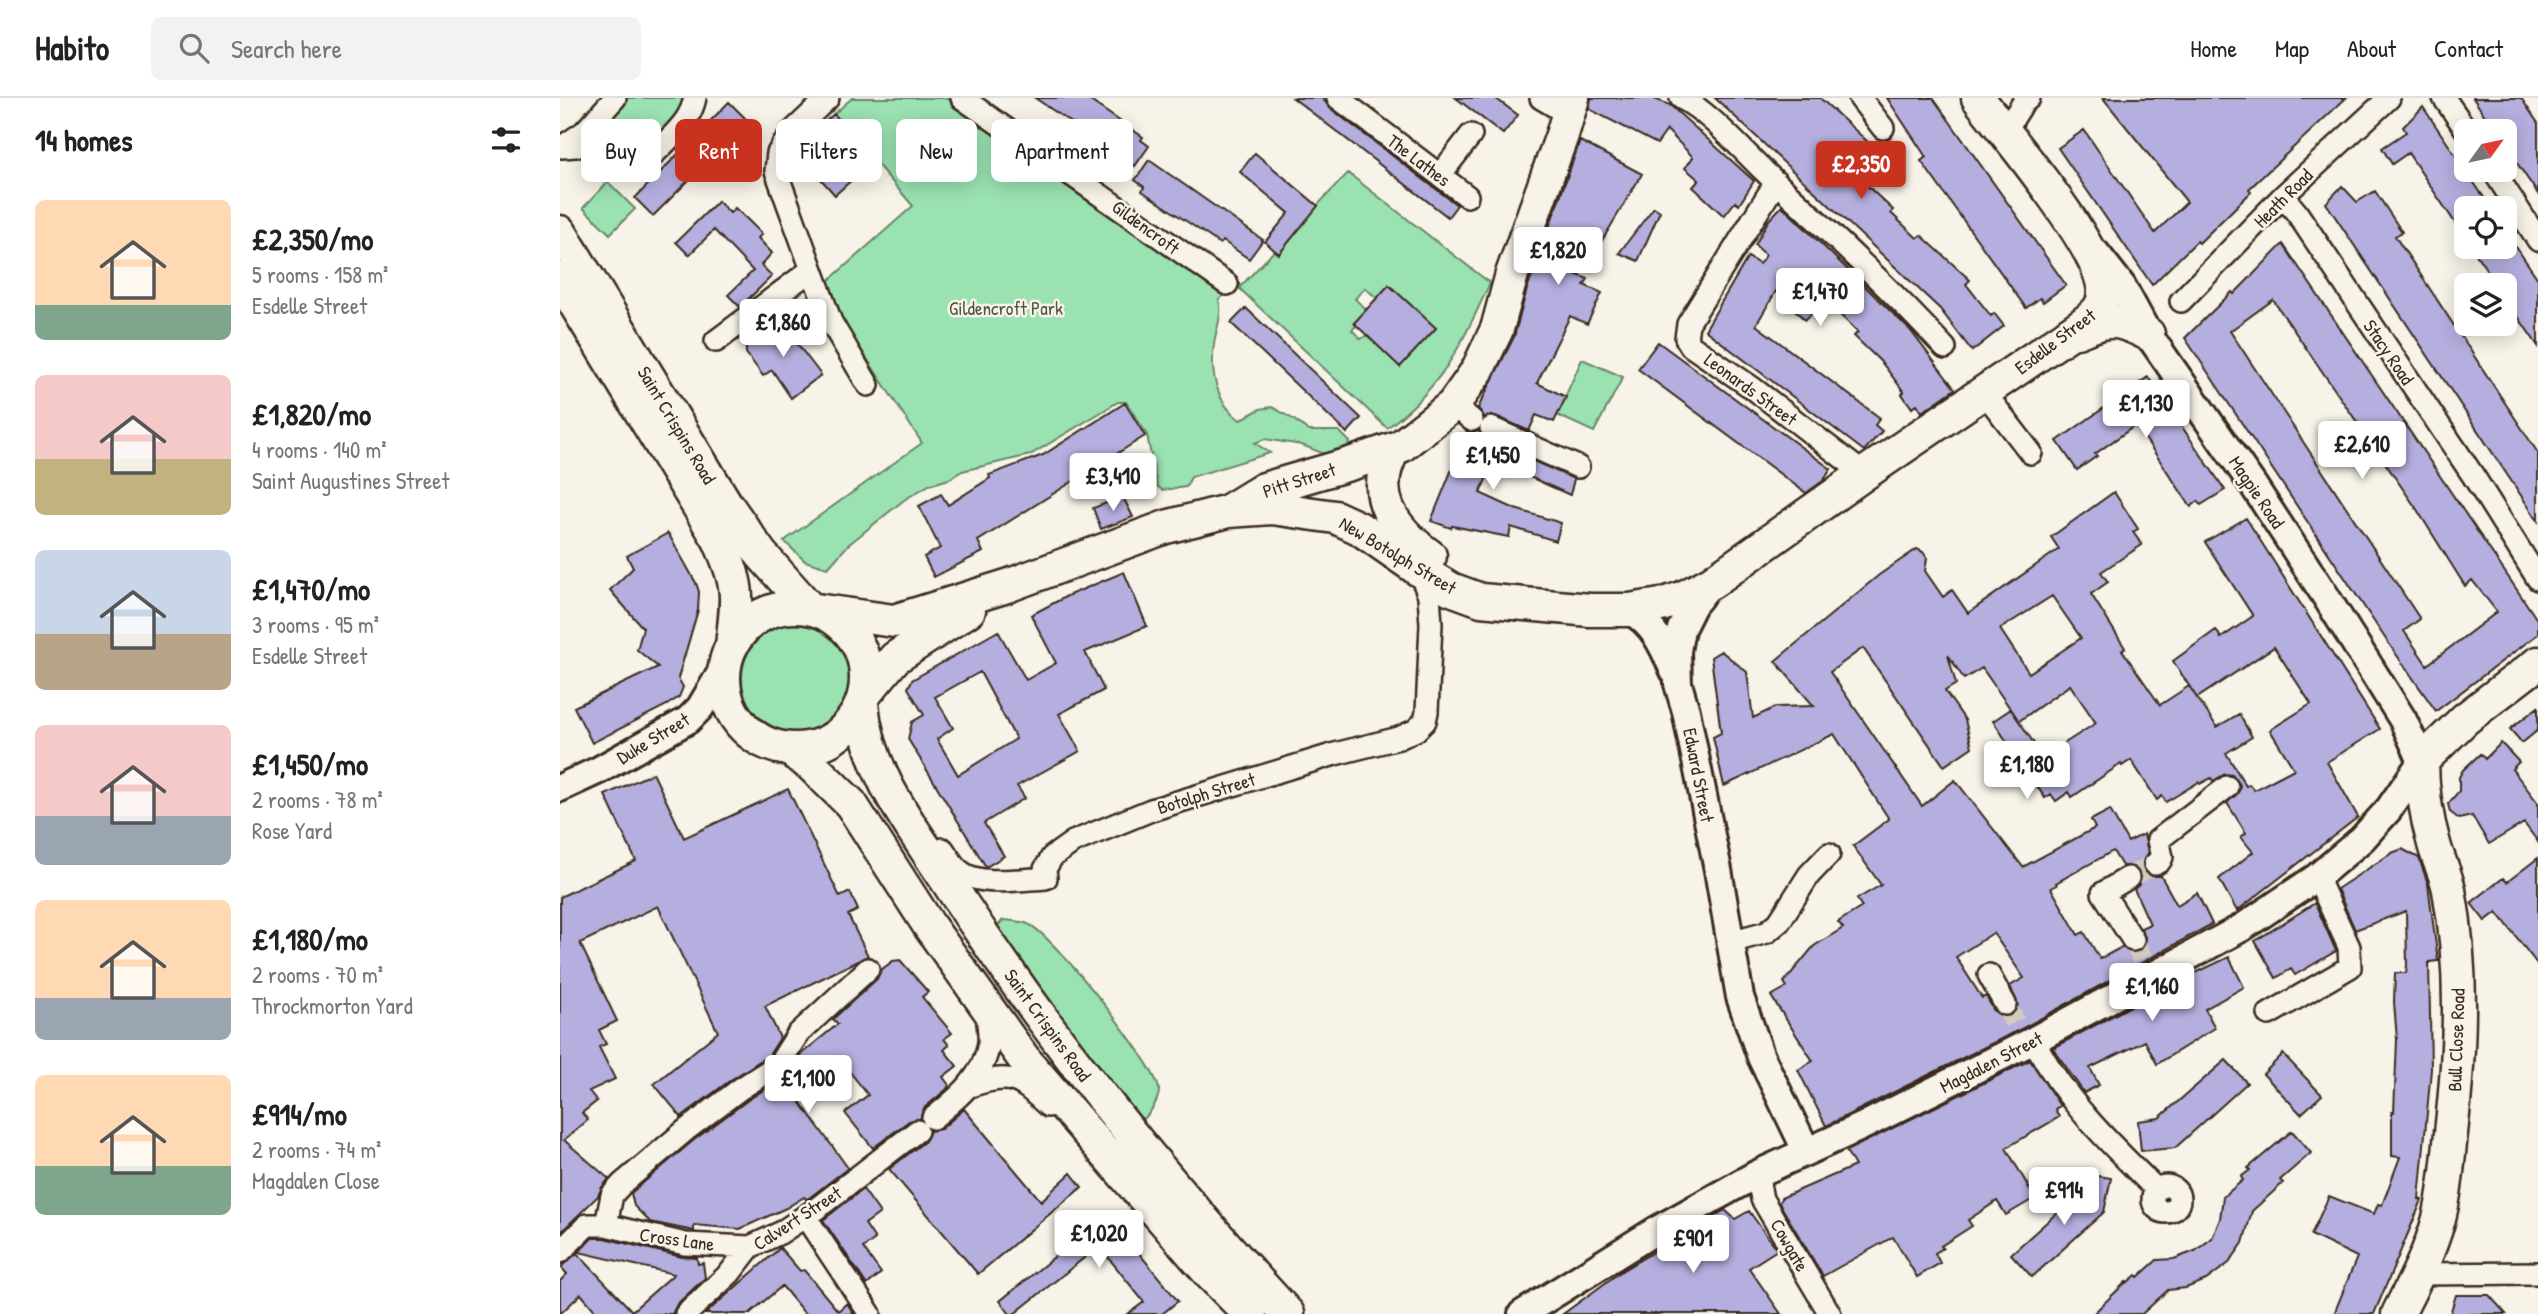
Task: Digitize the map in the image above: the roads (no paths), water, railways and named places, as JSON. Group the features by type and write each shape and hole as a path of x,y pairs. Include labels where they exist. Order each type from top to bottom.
{"main road":[{"name":"Magpie Road","path":"1978,98 2083,238"},
{"path":"1394,449 1472,418 1477,371 1497,329 1511,274 1571,106"},
{"name":"Saint Crispins Road","path":"560,232 753,544 813,609 835,619 851,634 862,652 866,673 864,730 873,759 890,792 963,906 1056,1037 1153,1163 1288,1314"},
{"name":"Esdelle Street","path":"1984,392 2066,336 2097,311 2103,296 2098,271 2083,238"},
{"name":"Saint Crispins Road","path":"560,279 719,540 734,573 738,597 725,690 732,712 747,730 766,743 789,749 811,765 850,804 986,1009 1015,1069 1123,1175 1250,1314"},
{"path":"2066,336 2114,321 2153,328"},
{"name":"Edward Street","path":"1712,582 1984,392"},
{"name":"Pitt Street","path":"813,609 894,621 1007,586 1166,527 1228,511 1264,489 1394,449"},
{"name":"New Botolph Street","path":"1394,449 1382,479 1382,497 1400,531 1436,560 1525,603"},
{"name":"New Botolph Street","path":"1228,511 1272,508 1335,517 1359,528 1451,589 1481,600 1590,610 1629,610 1661,605 1682,598 1712,582"},
{"name":"Pitt Street","path":"863,699 895,658 1007,586"},
{"path":"728,656 751,622 779,608 813,609"},
{"path":"2422,761 2431,749 2465,719 2538,663"},
{"path":"789,749 812,747 833,739 850,724 863,699"},
{"name":"Bull Close Road","path":"2407,1311 2438,1222 2444,1194 2457,1077 2459,985 2449,888 2434,844 2422,795 2422,761"}],"street":[{"path":"561,147 583,132 615,98"},
{"path":"561,147 589,145 604,160 623,168 643,165 688,119 695,98"},
{"path":"828,98 791,133 778,153 776,171 831,322 868,385"},
{"name":"Gildencroft","path":"962,98 1227,284"},
{"name":"The Lathes","path":"1338,98 1467,196"},
{"path":"1541,98 1571,106"},
{"path":"1681,98 1702,113 1776,182 1917,317 1945,348"},
{"path":"1860,98 1883,128"},
{"path":"2004,133 2029,98"},
{"name":"Heath Road","path":"2180,301 2283,196 2389,98"},
{"path":"2444,98 2459,119"},
{"path":"1440,175 1471,135"},
{"name":"Leonards Street","path":"1776,182 1688,324 1686,338 1691,346 1754,390 1864,474"},
{"path":"2501,182 2538,240"},
{"name":"Stacy Road","path":"2283,196 2473,477 2538,579"},
{"name":"Magpie Road","path":"2083,238 2153,328 2403,720 2422,761"},
{"path":"716,341 811,270"},
{"path":"1984,392 2031,453"},
{"path":"1472,418 1578,467"},
{"name":"Botolph Street","path":"890,792 928,827 960,871 989,881 1046,878 1045,869 1052,857 1073,842 1132,817 1335,754 1399,738 1416,730 1425,721 1427,712 1431,624 1429,596 1419,570"},
{"name":"Edward Street","path":"1712,582 1693,605 1681,629 1677,650 1677,676 1747,1024 1806,1150"},
{"path":"1629,610 1644,618 1651,626 1677,676"},
{"name":"Duke Street","path":"560,788 688,720 700,708 728,656"},
{"name":"Magdalen Street","path":"1522,1314 1655,1231 1757,1174 1903,1107 2148,969 2199,953 2243,927 2317,877 2378,822 2422,761"},
{"path":"2155,864 2162,856 2153,832 2227,788"},
{"path":"1730,942 1766,932 1779,922 1809,875 1829,854"},
{"path":"2269,1014 2350,967 2349,947 2317,877"},
{"path":"2128,878 2099,887 2133,940"},
{"path":"560,1252 587,1225 606,1225 612,1195 622,1184 686,1130 740,1089 779,1064 798,1034 868,969"},
{"path":"1989,975 2004,1004"},
{"name":"Calvert Street","path":"686,1314 730,1273 750,1247 780,1233 805,1216 925,1125 970,1086 982,1065 989,1042 986,1009"},
{"path":"2026,1038 2088,1118 2157,1189"},
{"name":"Calvert Street","path":"970,1086 1015,1069"},
{"name":"Cowgate","path":"1757,1174 1762,1199 1830,1314"},
{"path":"805,1216 870,1314"},
{"name":"Cross Lane","path":"606,1225 685,1244 750,1247"},
{"path":"2419,1273 2538,1272"}],"tunnel":[{"path":"2128,878 2155,864"},
{"path":"2133,940 2144,962"},
{"path":"2005,1004 2019,1030"}],"park label":[{"name":"Gildencroft Park","path":"1006,308"}]}
